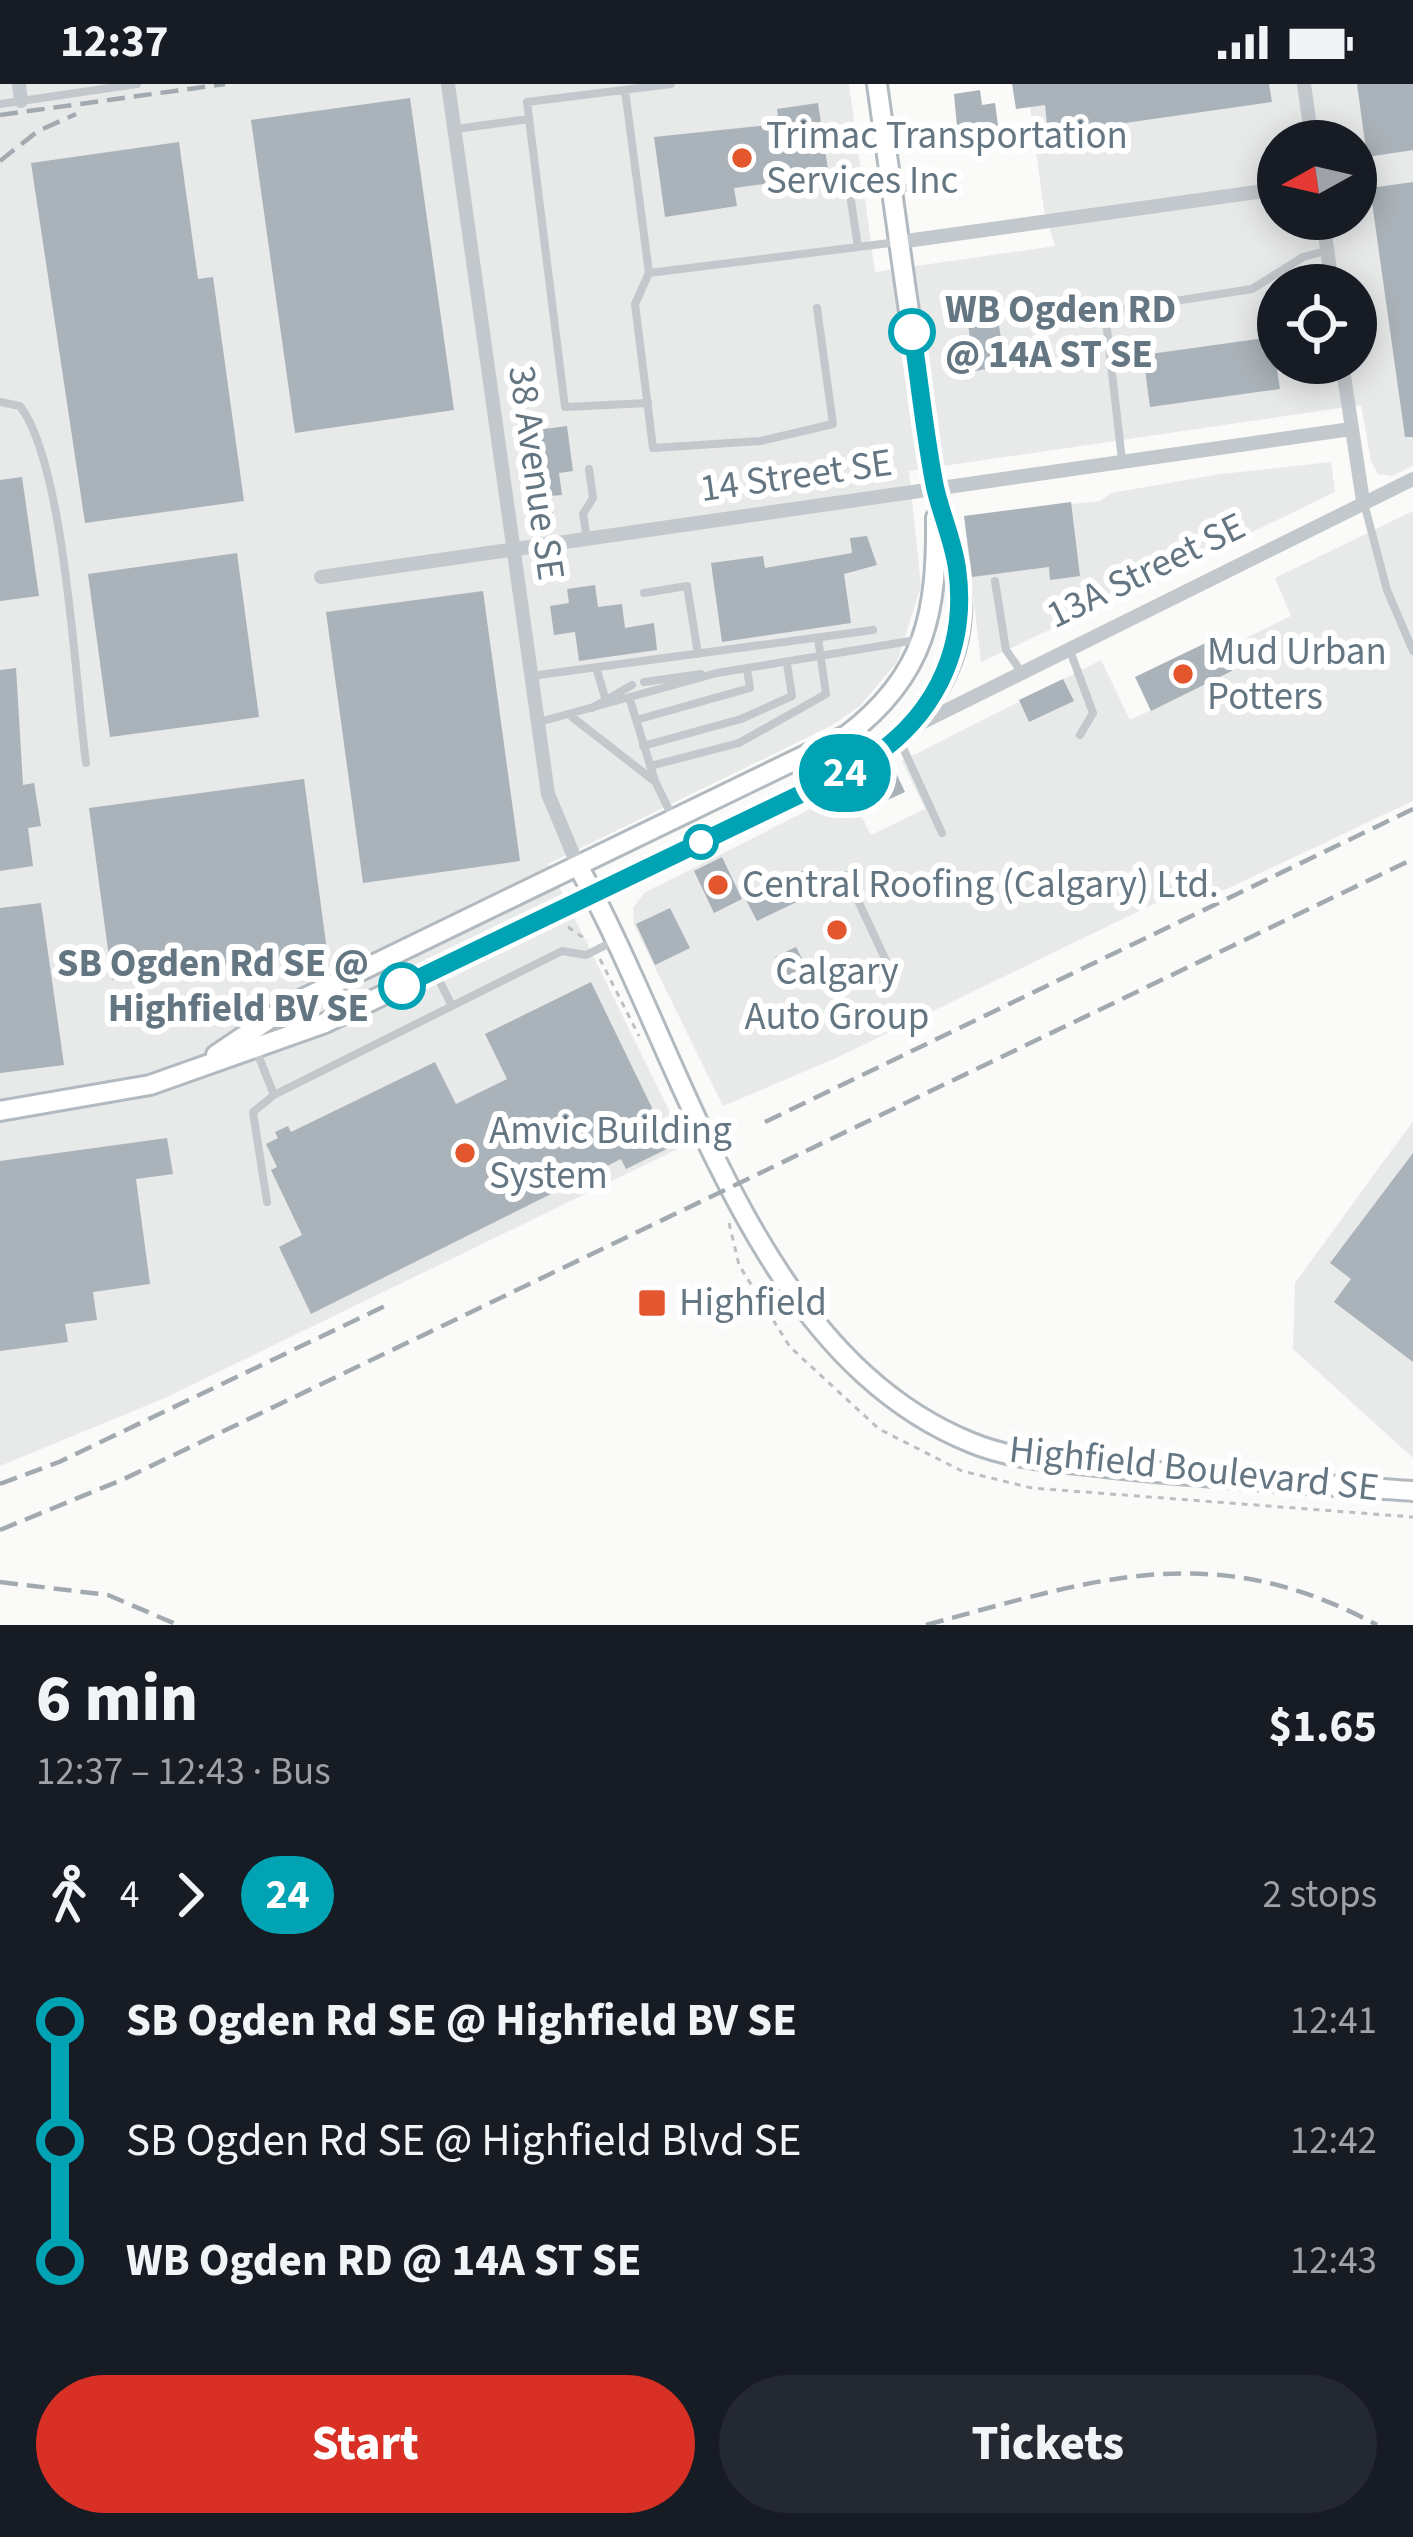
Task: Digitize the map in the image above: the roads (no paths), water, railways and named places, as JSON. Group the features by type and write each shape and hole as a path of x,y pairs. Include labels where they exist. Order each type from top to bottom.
{"street":[{"path":"19,84 21,101"},
{"name":"38 Avenue SE","path":"448,84 548,794 578,866"},
{"path":"0,1111 150,1085 256,1049 434,970 857,767 905,733 952,659 961,615 957,564 936,489 877,84"},
{"path":"1304,84 1309,120"},
{"path":"899,242 1257,192"},
{"path":"1326,240 1329,264"},
{"path":"1345,384 1363,501"},
{"name":"14 Street SE","path":"321,577 1352,429"},
{"name":"13A Street SE","path":"905,733 990,692 1020,670 1413,478"},
{"path":"201,1066 290,1005 847,735 889,697 914,662 933,613 936,489"},
{"name":"Highfield Boulevard SE","path":"578,866 744,1211 783,1280 815,1328 903,1409 974,1444 1046,1460 1413,1492"}],"lane":[{"path":"0,104 137,84"},
{"path":"647,404 565,407 527,103 671,84"},
{"path":"625,90 649,273 635,304 653,448 760,441 833,424 818,308"},
{"path":"454,129 529,119"},
{"path":"892,190 941,182"},
{"path":"851,201 858,247"},
{"path":"649,273 899,242"},
{"path":"1122,462 1105,312 1252,289 1303,257 1327,251"},
{"path":"0,402 20,406 31,421 50,478 86,763"},
{"path":"587,539 584,514 593,498 589,469"},
{"path":"1363,501 1387,590 1413,651"},
{"path":"995,581 1006,650 1020,670"},
{"path":"644,593 687,586 698,654"},
{"path":"531,676 874,630"},
{"path":"650,766 739,742 826,694 818,638"},
{"path":"644,682 821,659 923,638"},
{"path":"1069,646 1093,713 1080,735"},
{"path":"714,652 717,673"},
{"path":"644,746 741,719 791,695 787,664"},
{"path":"596,668 606,702"},
{"path":"636,720 750,688 747,669"},
{"path":"606,702 629,700 717,673"},
{"path":"538,722 586,713 632,685"},
{"path":"629,700 655,781 674,819"},
{"path":"572,717 655,781"},
{"path":"905,733 942,833"},
{"path":"846,875 888,965"},
{"path":"267,1202 253,1112 274,1095 562,951 586,955 616,940"},
{"path":"434,970 452,1006"},
{"path":"256,1049 274,1095"}],"railway":[{"path":"0,115 225,84"},
{"path":"0,161 38,131 76,114"},
{"path":"765,1122 1413,809"},
{"path":"0,1530 124,1479 1413,859"},
{"path":"0,1484 59,1462 385,1306"},
{"path":"926,1625 1099,1582 1206,1574 1260,1581 1317,1598 1377,1625"},
{"path":"0,1582 108,1595 178,1625"}],"place":[{"name":"Trimac Transportation Services Inc","path":"742,158"},
{"name":"WB Ogden RD @ 14A ST SE","path":"912,332"},
{"name":"Mud Urban Potters","path":"1183,674"},
{"name":"Central Roofing (Calgary) Ltd.","path":"718,885"},
{"name":"Calgary Auto Group","path":"837,930"},
{"name":"SB Ogden Rd SE @ Highfield BV SE","path":"402,986"},
{"name":"Amvic Building System","path":"465,1153"},
{"name":"Highfield","path":"652,1303"}]}
